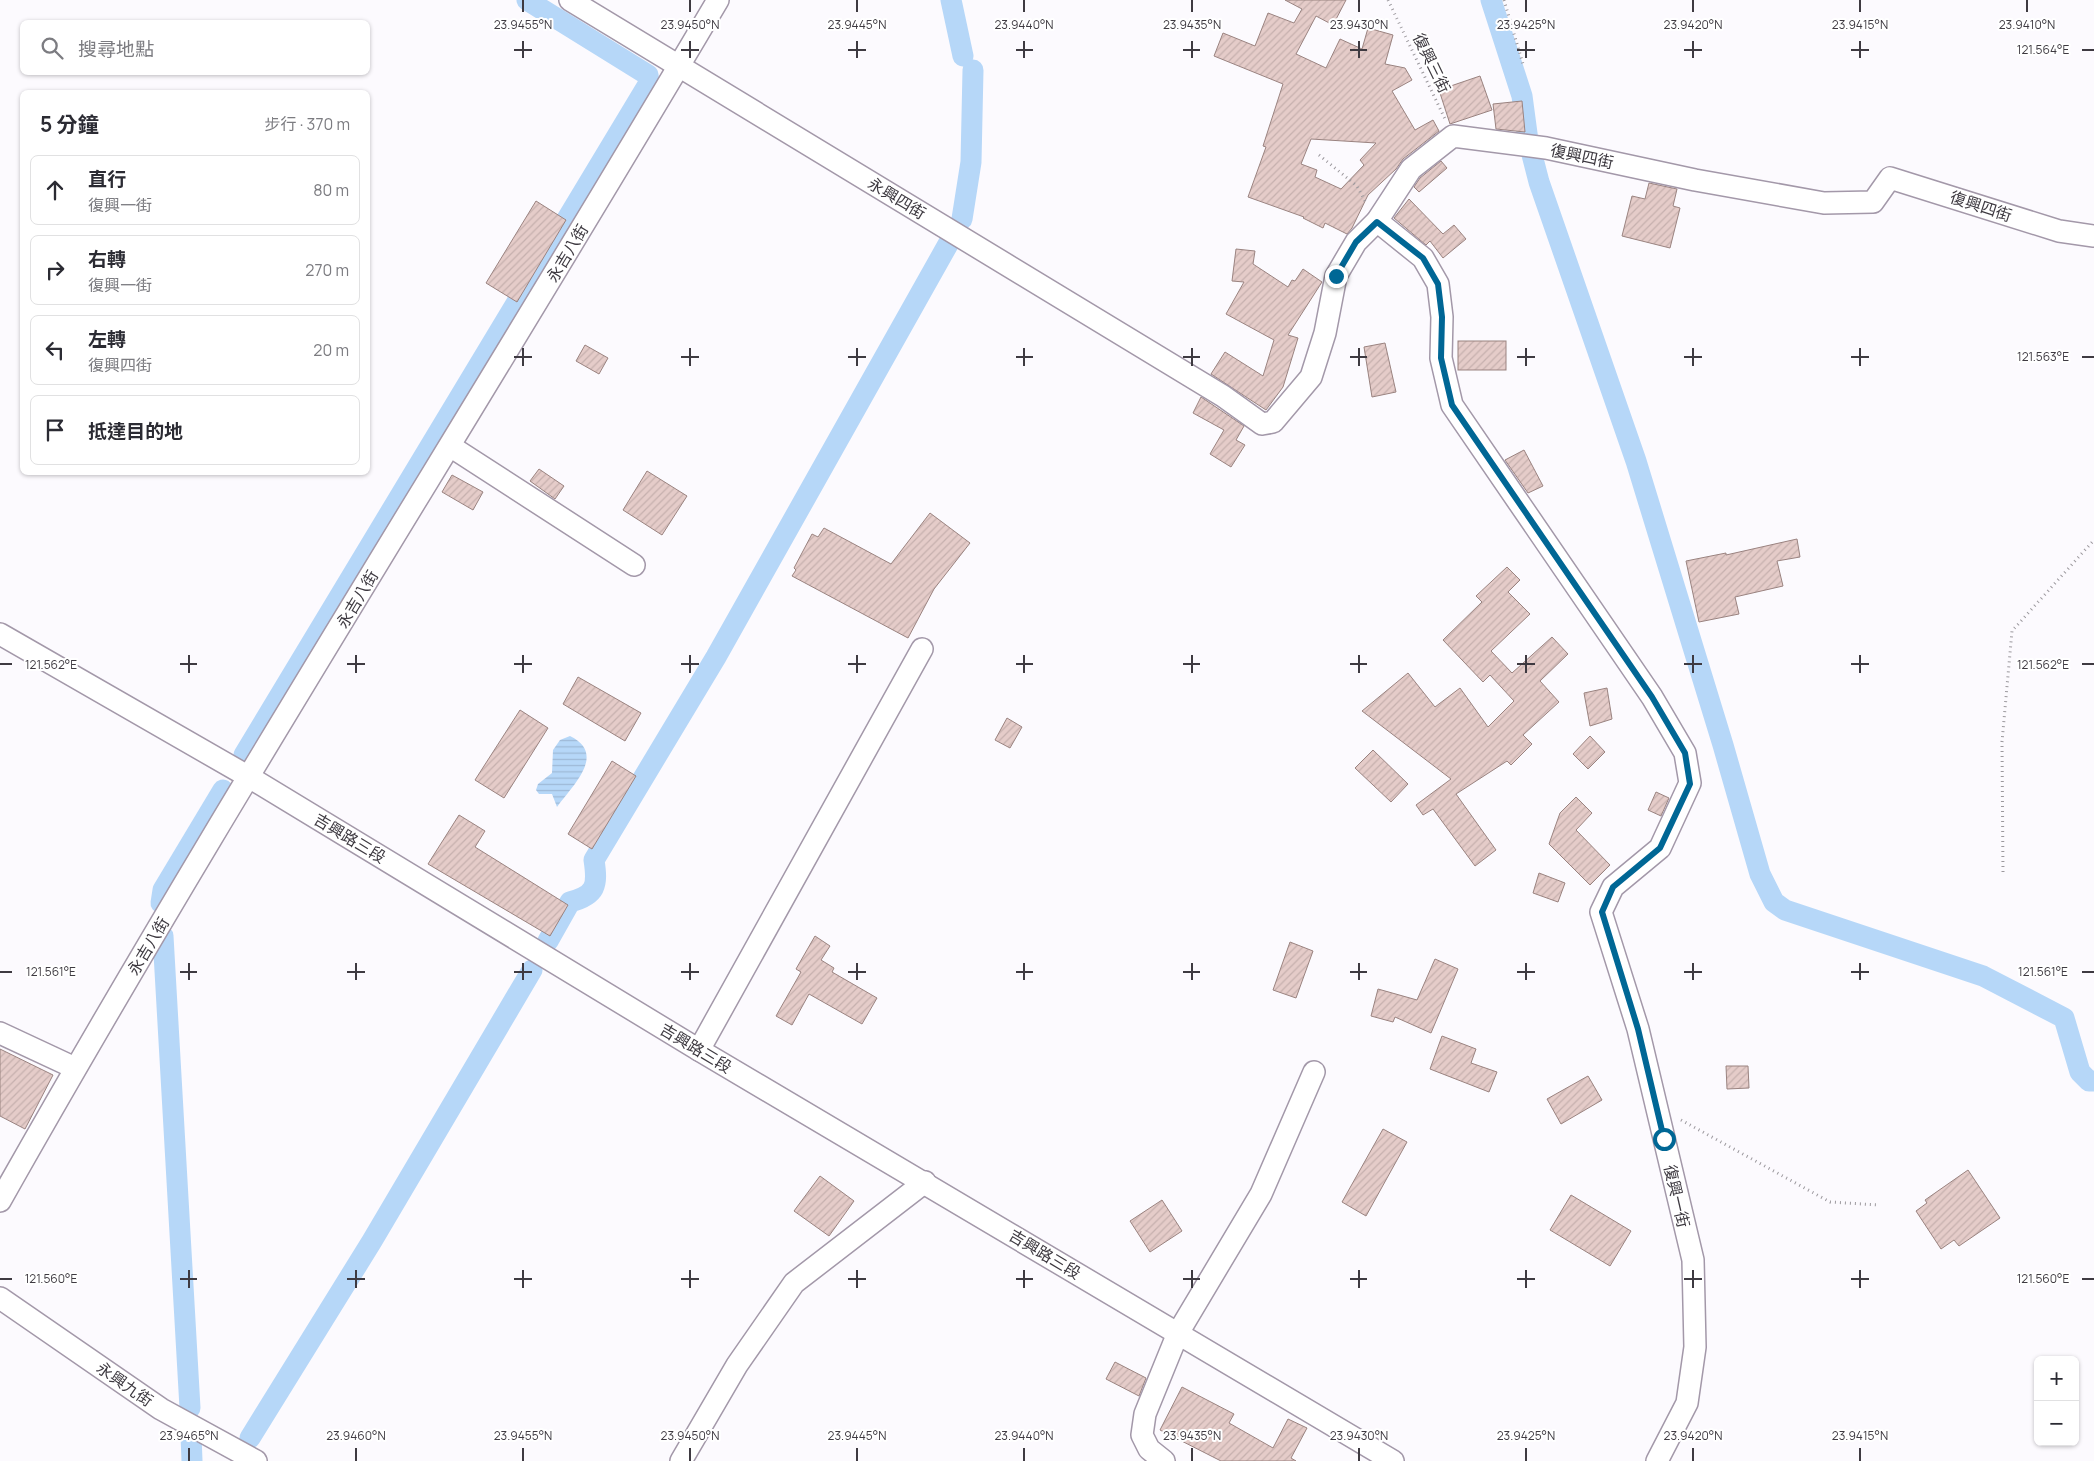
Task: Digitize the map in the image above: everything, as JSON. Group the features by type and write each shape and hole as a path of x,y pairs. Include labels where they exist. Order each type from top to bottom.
{"street":[{"name":"永興四街","path":"570,0 1223,396 1262,424 1273,422 1311,377 1325,333 1336,276 1356,242 1377,222"},
{"name":"永吉八街","path":"0,1201 75,1068 718,0"},
{"path":"1377,222 1411,169 1453,136"},
{"name":"復興四街","path":"1453,136 1546,148 1695,180 1824,203 1873,202 1890,178 2059,231 2094,236"},
{"name":"復興一街","path":"1377,222 1423,258 1438,284 1442,317 1441,358 1452,405 1652,697 1685,753 1690,784 1660,848 1613,887 1602,912 1638,1029 1693,1260 1695,1347 1687,1403 1657,1461"},
{"path":"450,446 634,565"},
{"name":"吉興路三段","path":"0,634 249,777 700,1050 1393,1461"},
{"path":"700,1050 922,650"},
{"path":"0,1032 75,1068"},
{"path":"1164,1461 1149,1449 1142,1435 1145,1414 1178,1333 1261,1194 1314,1072"},
{"path":"681,1461 737,1365 794,1283 925,1182"},
{"name":"永興九街","path":"0,1298 161,1409 256,1461"}],"path":[{"name":"復興三街","path":"1388,0 1453,136"},
{"path":"1504,0 1523,64"},
{"path":"1319,155 1357,186 1377,222"},
{"path":"2003,872 2002,742 2012,631 2094,540"},
{"path":"1657,1107 1830,1202 1879,1205"}],"water":[{"path":"570,736 581,743 586,752 586,761 578,780 557,807 552,794 539,794 536,790 538,784 552,773 553,750 560,740"}],"building":[{"path":"1285,0 1346,0 1333,25 1316,16 1296,54 1326,68 1340,39 1362,49 1368,28 1393,35 1385,64 1405,68 1412,80 1392,91 1415,130 1433,120 1439,131 1403,159 1396,169 1368,195 1352,228 1347,234 1325,223 1323,228 1304,217 1248,197 1266,147 1263,146 1283,84 1214,56 1223,33 1255,46 1268,13 1294,23 1302,9","holes":["1311,139 1376,143 1360,160 1364,165 1341,189 1315,177 1317,170 1301,164"]},
{"path":"1480,76 1492,110 1450,124 1439,90"},
{"path":"1522,101 1525,132 1496,129 1493,104"},
{"path":"1441,161 1447,168 1419,192 1414,187 1420,178"},
{"path":"1649,183 1677,189 1673,206 1680,208 1670,248 1622,236 1632,196 1645,199"},
{"path":"1409,199 1443,234 1454,225 1466,239 1443,258 1430,241 1426,245 1394,218"},
{"path":"536,201 566,220 517,302 486,283"},
{"path":"1236,249 1255,251 1253,264 1288,287 1292,280 1295,281 1303,269 1322,282 1288,335 1298,338 1283,387 1266,410 1211,374 1225,352 1263,376 1274,340 1226,314 1244,282 1232,281"},
{"path":"1458,341 1506,341 1506,370 1458,370"},
{"path":"1385,343 1396,392 1372,397 1364,347"},
{"path":"585,345 608,358 599,374 576,361"},
{"path":"1201,397 1244,426 1236,440 1245,445 1231,467 1210,454 1224,430 1193,413"},
{"path":"1524,450 1543,486 1528,493 1505,460"},
{"path":"539,469 564,486 555,499 530,481"},
{"path":"647,471 687,496 662,535 623,510"},
{"path":"452,475 483,492 473,510 442,492"},
{"path":"930,513 970,543 934,589 908,638 792,576 796,570 794,568 812,534 818,537 824,528 891,564"},
{"path":"1797,539 1800,557 1777,561 1783,586 1735,597 1739,614 1699,622 1686,561 1726,553 1726,555"},
{"path":"1507,567 1520,580 1508,592 1530,614 1491,651 1512,673 1552,637 1568,654 1540,681 1559,702 1523,735 1532,744 1511,765 1507,761 1456,794 1496,850 1475,866 1433,809 1423,815 1416,805 1451,779 1362,711 1408,673 1435,707 1460,688 1488,727 1514,701 1490,675 1483,682 1443,640 1482,602 1476,596"},
{"path":"578,677 641,713 625,741 563,704"},
{"path":"1607,688 1612,719 1590,726 1584,693"},
{"path":"520,710 548,728 504,798 475,780"},
{"path":"1007,718 1022,727 1010,748 995,740"},
{"path":"1590,736 1605,752 1588,769 1573,754"},
{"path":"1373,750 1408,784 1391,802 1355,768"},
{"path":"612,761 636,776 592,849 568,834"},
{"path":"1656,792 1669,798 1661,816 1648,810"},
{"path":"1576,797 1592,813 1576,830 1610,865 1590,885 1549,844 1560,813"},
{"path":"459,815 485,831 475,847 568,905 550,936 428,864"},
{"path":"1539,873 1565,883 1558,902 1533,893"},
{"path":"815,936 830,946 821,960 834,968 832,972 877,998 862,1024 809,994 792,1025 776,1016 801,972 796,969"},
{"path":"1290,942 1313,951 1296,998 1273,990"},
{"path":"1435,959 1458,969 1431,1033 1395,1017 1393,1022 1371,1016 1378,989 1417,1000"},
{"path":"1442,1036 1476,1049 1471,1063 1497,1072 1489,1092 1430,1069"},
{"path":"0,1049 53,1075 25,1129 0,1116"},
{"path":"1726,1066 1748,1066 1749,1088 1727,1089"},
{"path":"1588,1076 1602,1100 1561,1124 1547,1099"},
{"path":"1383,1129 1407,1142 1366,1216 1342,1202"},
{"path":"1968,1170 2000,1218 1959,1246 1954,1240 1941,1249 1916,1211 1927,1203 1925,1200"},
{"path":"820,1176 854,1201 829,1236 794,1211"},
{"path":"1571,1195 1631,1231 1610,1266 1550,1230"},
{"path":"1162,1200 1182,1231 1150,1252 1130,1221"},
{"path":"1115,1362 1146,1378 1139,1396 1106,1379"},
{"path":"1182,1387 1234,1414 1229,1423 1273,1448 1288,1419 1307,1428 1291,1458 1296,1461 1221,1461 1160,1430"}],"waterway":[{"path":"244,755 649,83 648,75 527,0"},
{"path":"951,0 963,56"},
{"path":"1491,0 1522,96 1528,141"},
{"path":"962,219 971,162 973,70"},
{"path":"1530,147 1539,182 1636,461 1723,745 1760,874 1774,902 1785,910 1983,976 2064,1018 2080,1072 2089,1081 2094,1081"},
{"path":"548,941 570,902 585,896 593,888 596,877 594,860 716,657 951,239"},
{"path":"161,903 163,890 223,790"},
{"path":"163,936 190,1408"},
{"path":"250,1438 372,1241 532,970"},
{"path":"191,1435 192,1461"}],"route":[{"path":"1336,276 1356,242 1377,222 1423,258 1438,284 1442,317 1441,358 1452,405 1652,697 1685,753 1690,784 1660,848 1613,887 1602,912 1613,942 1638,1029 1664,1139"}]}
